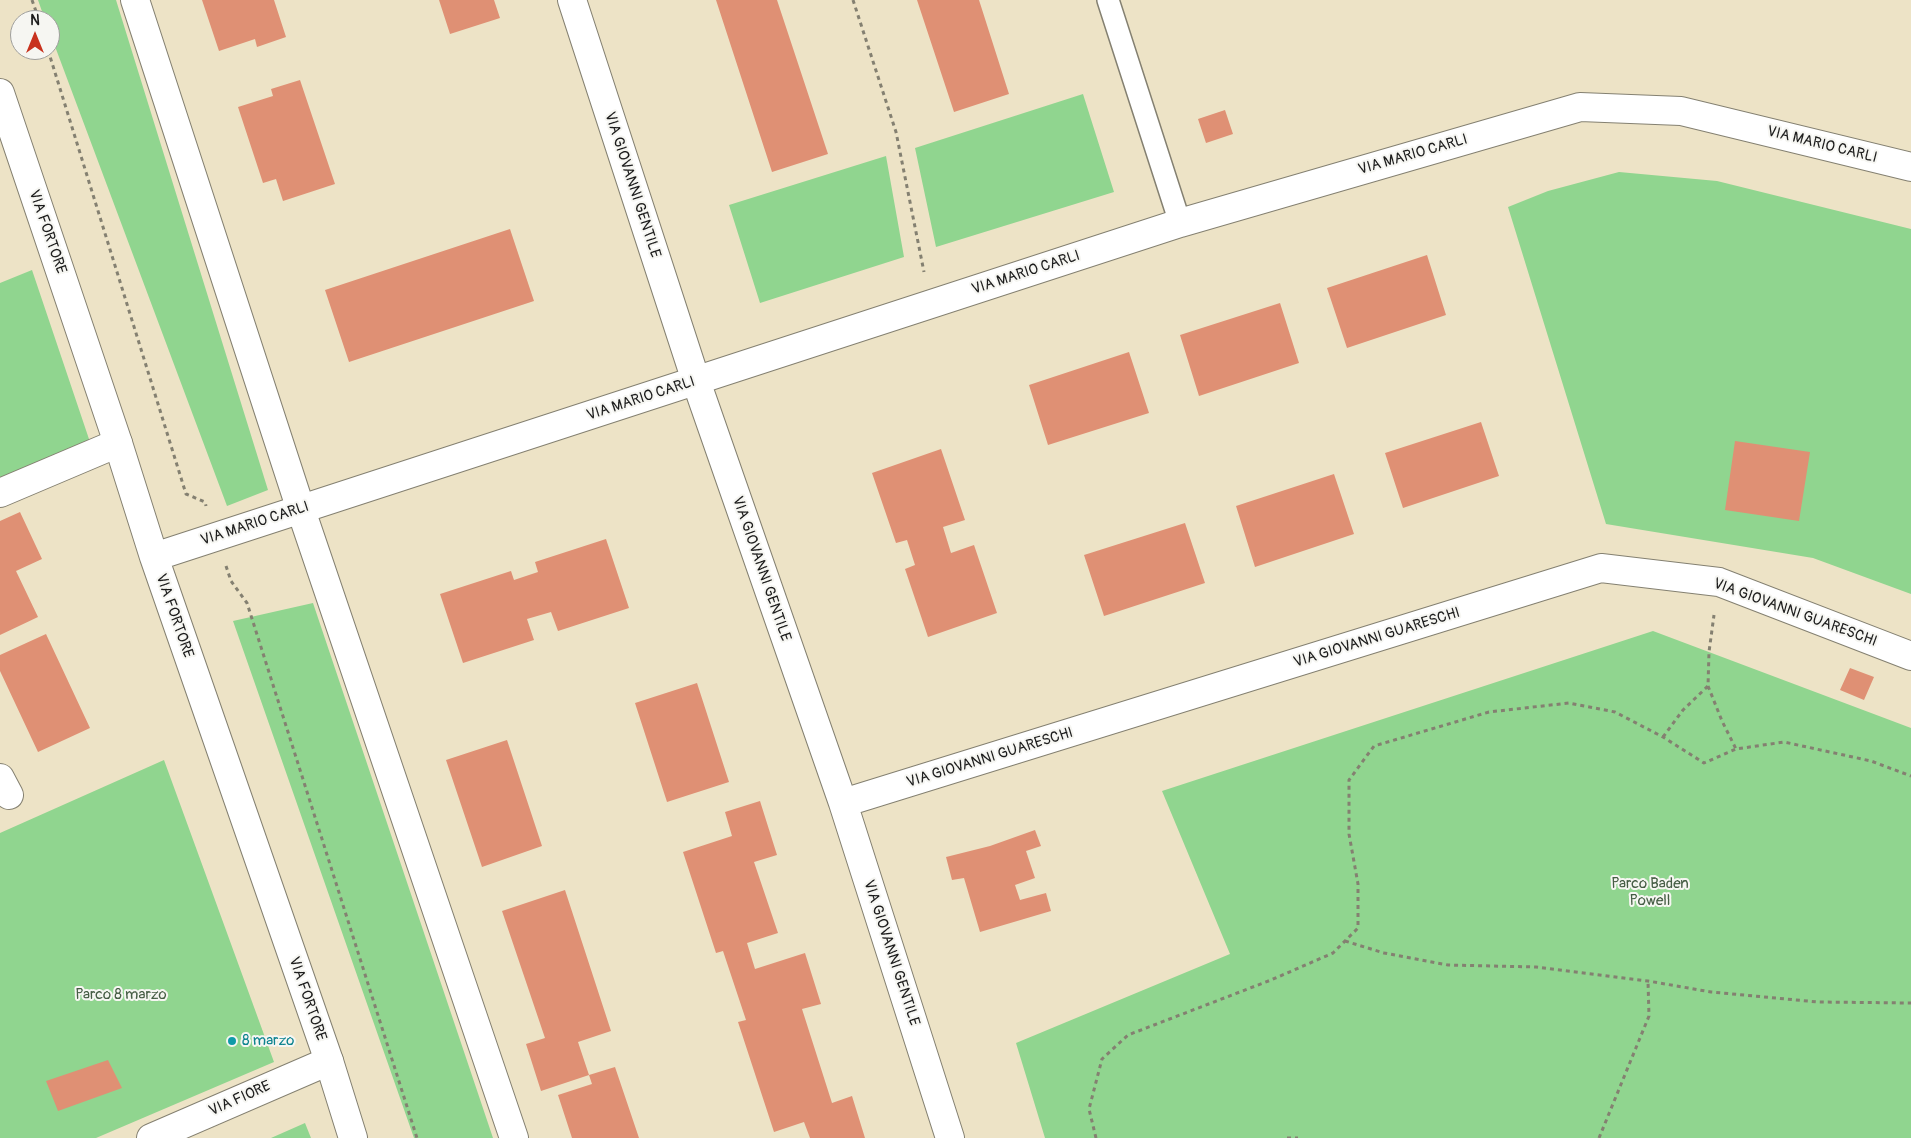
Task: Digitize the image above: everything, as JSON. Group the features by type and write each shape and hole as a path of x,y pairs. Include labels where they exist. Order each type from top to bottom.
{"street":[{"path":"136,0 300,510 514,1138"},
{"name":"VIA GIOVANNI GENTILE","path":"572,0 696,381 843,804 950,1138"},
{"name":"VIA FORTORE","path":"0,93 118,443 154,557 353,1138"},
{"name":"VIA MARIO CARLI","path":"154,557 1180,223 1580,107 1681,111 1911,167"},
{"path":"0,494 118,443"},
{"name":"VIA GIOVANNI GUARESCHI","path":"843,804 1601,568 1719,582 1911,656"},
{"name":"VIA FIORE","path":"151,1138 328,1061"}],"lane":[{"path":"1108,0 1180,223"}],"path":[{"path":"853,0 896,132 930,305"},
{"path":"51,60 186,494 205,502 230,581 247,603 417,1138"},
{"path":"1719,582 1709,652 1708,686 1736,749"},
{"path":"1663,737 1683,710 1708,686"},
{"path":"1096,1138 1089,1109 1102,1059 1128,1035 1270,980 1333,953 1358,928 1358,884 1349,834 1349,780 1374,746 1489,712 1569,703 1615,712 1663,737 1704,763 1736,749 1784,742 1872,762 1911,776"},
{"path":"1345,941 1384,953 1448,965 1536,967 1711,992 1818,1002 1911,1003"},
{"path":"1599,1138 1649,1016 1648,982"},
{"path":"1287,1138 1298,1138"}],"green space":[{"path":"38,0 116,0 268,490 227,506 60,60 60,10 42,10"},
{"path":"1083,94 1114,192 936,247 915,148"},
{"path":"886,156 904,257 760,303 729,205"},
{"path":"1619,172 1717,181 1911,229 1911,594 1813,558 1606,524 1508,207 1548,191"},
{"path":"32,270 91,445 0,483 0,283"},
{"path":"313,603 493,1138 414,1138 233,621"},
{"name":"Parco Baden Powell","path":"1653,631 1911,728 1911,1138 1045,1138 1016,1043 1230,954 1162,791"},
{"name":"Parco 8 marzo","path":"164,760 274,1062 96,1138 0,1138 0,833"},
{"path":"305,1123 311,1138 271,1138"}],"building":[{"path":"202,0 274,0 286,37 257,47 255,39 219,51"},
{"path":"439,0 494,0 500,18 450,34"},
{"path":"716,0 777,0 828,154 772,172"},
{"path":"917,0 979,0 1009,94 954,112"},
{"path":"300,80 335,184 283,201 276,179 263,183 238,107 273,96 271,89"},
{"path":"1225,110 1233,134 1206,143 1198,119"},
{"path":"510,229 534,301 349,362 325,290"},
{"path":"1427,255 1446,315 1347,348 1327,288"},
{"path":"1280,303 1299,363 1199,396 1180,335"},
{"path":"1129,352 1149,413 1048,445 1029,385"},
{"path":"1481,422 1499,476 1403,508 1385,453"},
{"path":"1735,441 1810,452 1799,521 1725,510"},
{"path":"941,449 965,520 943,527 951,553 974,545 997,613 928,637 905,569 915,565 907,540 896,543 872,473"},
{"path":"1334,474 1354,534 1255,567 1236,506"},
{"path":"20,512 42,559 16,571 38,617 0,635 0,521"},
{"path":"1185,523 1205,583 1104,616 1084,555"},
{"path":"606,539 629,608 558,631 551,612 527,619 534,640 463,663 440,594 511,571 514,580 538,572 535,562"},
{"path":"46,634 90,728 38,752 0,671 0,655"},
{"path":"1850,668 1874,677 1864,700 1840,690"},
{"path":"697,683 729,782 667,802 635,703"},
{"path":"507,740 542,846 482,867 446,760"},
{"path":"760,801 777,855 754,862 778,933 747,943 755,969 805,953 821,1004 802,1009 832,1103 852,1096 865,1138 810,1138 804,1122 774,1132 738,1022 746,1020 723,951 716,953 683,852 732,836 725,812"},
{"path":"1035,830 1041,846 1026,851 1035,878 1015,885 1020,900 1046,893 1051,911 980,932 964,878 952,880 946,857 990,846"},
{"path":"565,890 611,1031 578,1042 589,1075 541,1091 526,1044 545,1038 502,911"},
{"path":"108,1060 122,1088 58,1111 46,1081"},
{"path":"615,1067 639,1138 572,1138 558,1095 592,1084 589,1075"}],"place":[{"name":"8 marzo","path":"232,1041"}]}
